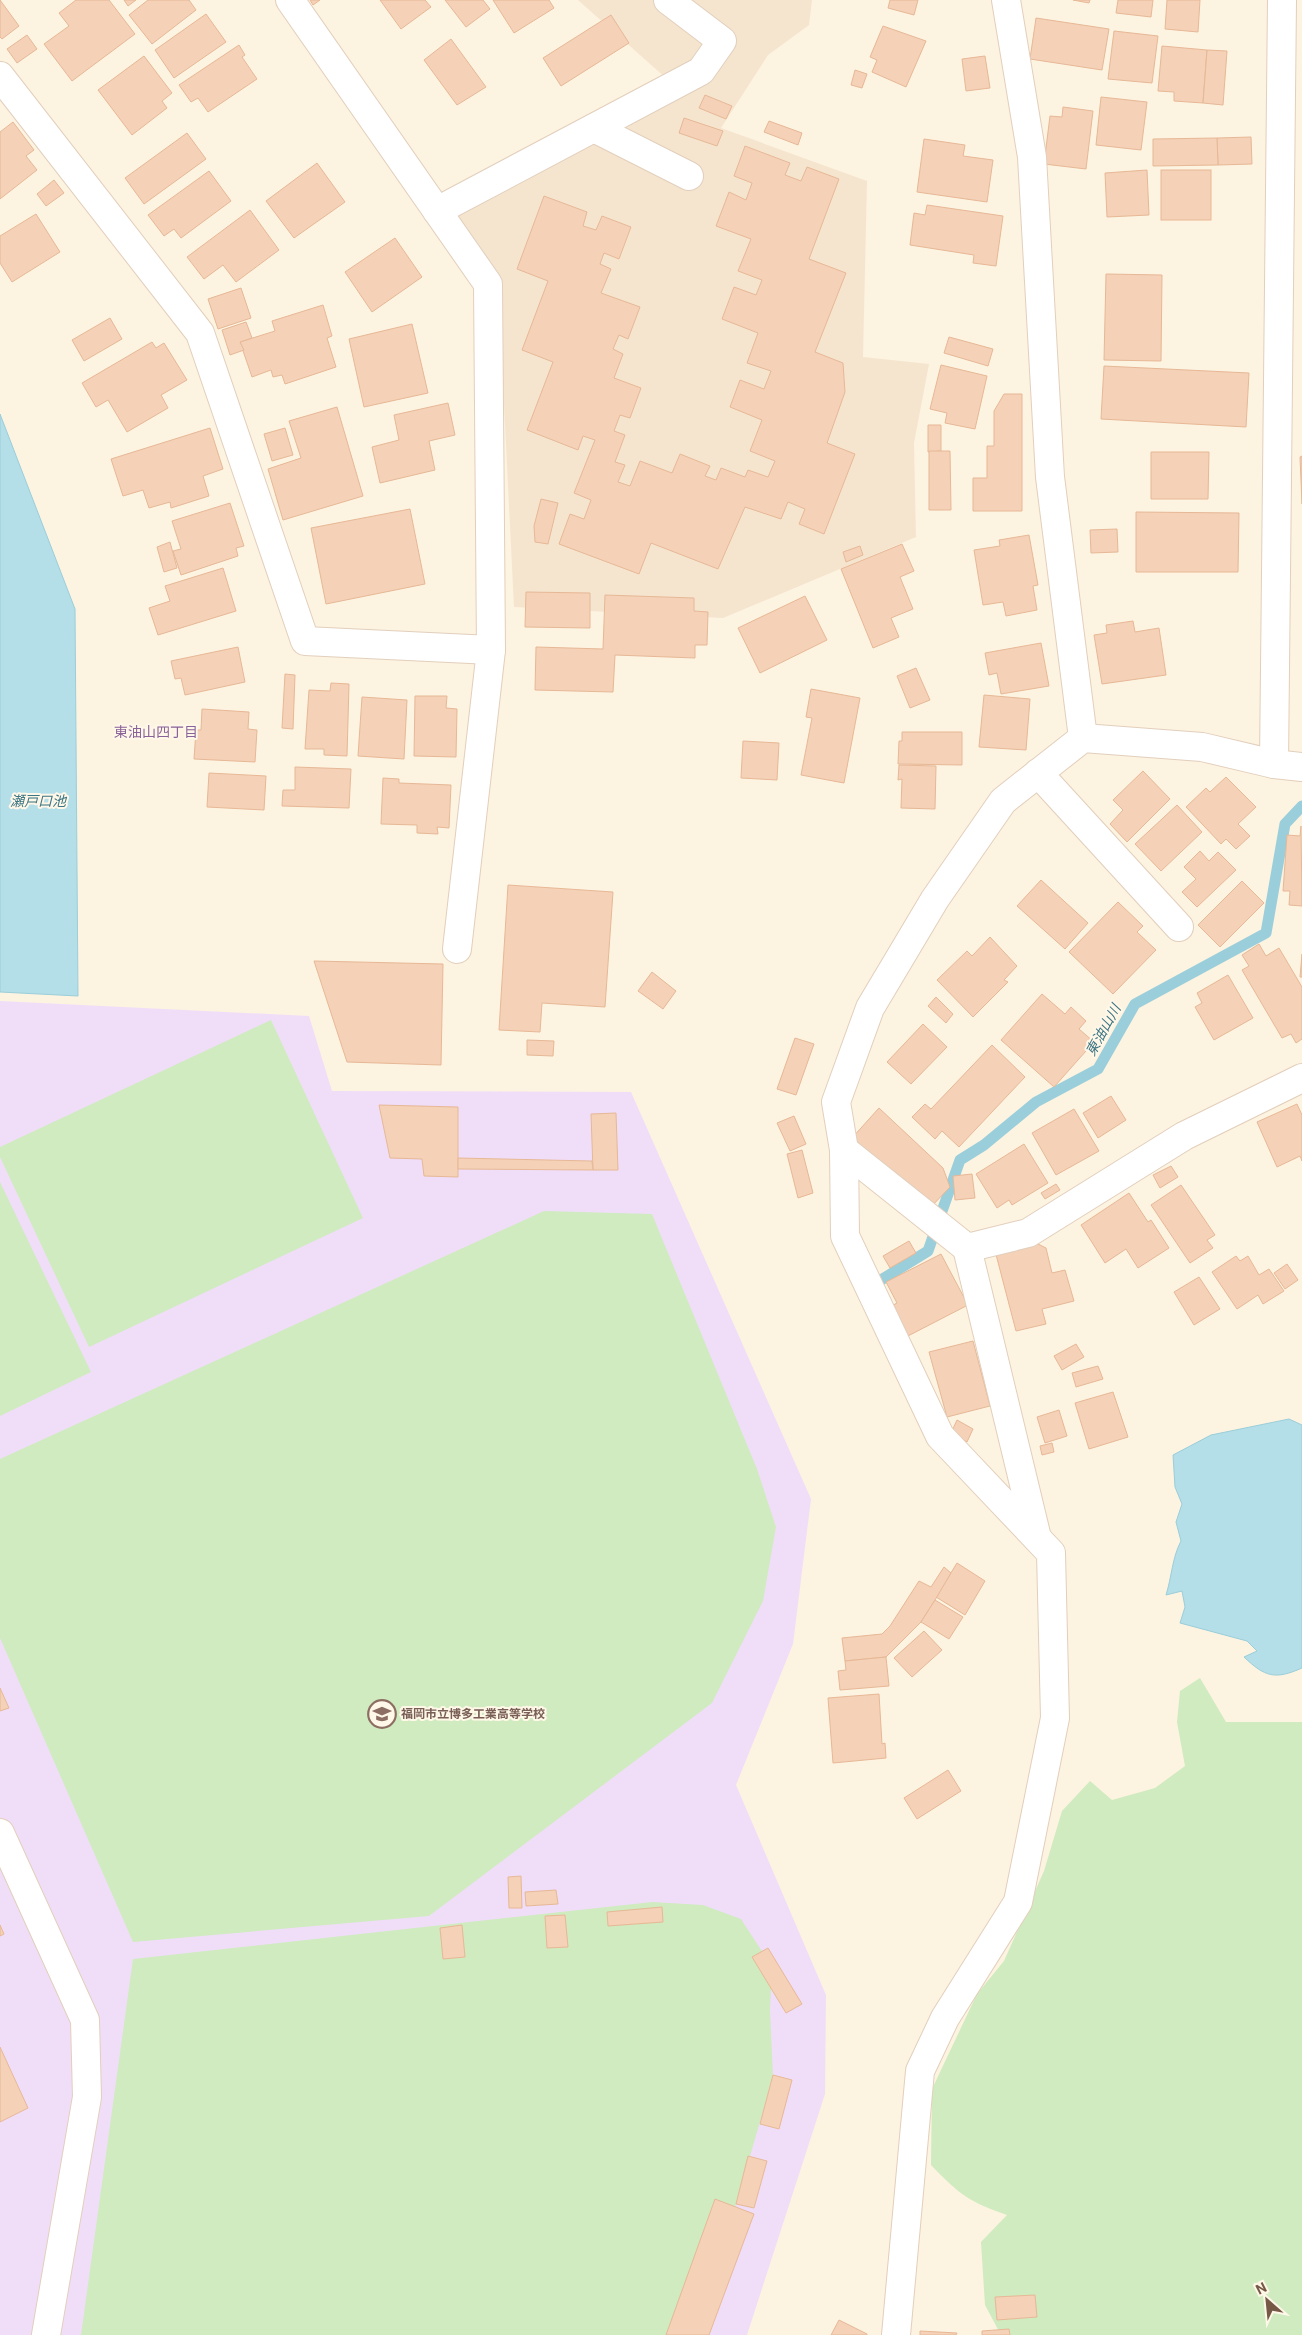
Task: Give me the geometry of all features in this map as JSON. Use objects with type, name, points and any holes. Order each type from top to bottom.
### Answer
[{"type":"street","points":[[290,0],[488,284],[491,650],[457,949]]},
{"type":"street","points":[[437,211],[702,71],[722,42],[668,0]]},
{"type":"street","points":[[1006,0],[1032,157],[1050,477],[1084,738]]},
{"type":"street","points":[[1274,764],[1282,0]]},
{"type":"street","points":[[0,76],[200,333],[305,641],[491,650]]},
{"type":"street","points":[[594,128],[688,176]]},
{"type":"street","points":[[896,2335],[920,2071],[945,2018],[1018,1902],[1055,1718],[1051,1554],[940,1436],[845,1236],[844,1150],[836,1102],[870,1008],[935,899],[1003,801],[1084,738],[1202,747],[1274,764],[1302,767]]},
{"type":"street","points":[[1038,773],[1179,927]]},
{"type":"street","points":[[963,1244],[1028,1233],[1184,1136],[1302,1078]]},
{"type":"street","points":[[844,1150],[963,1244],[1038,1539]]},
{"type":"street","points":[[0,1833],[85,2020],[87,2097],[46,2335]]},
{"type":"shaded area","points":[[578,0],[812,0],[809,25],[768,55],[721,128],[867,181],[863,357],[929,364],[914,443],[916,537],[723,618],[514,607],[498,283],[448,222],[667,79]]},
{"type":"shaded area","name":"福岡市立博多工業高等学校","points":[[0,1001],[309,1016],[332,1091],[631,1092],[811,1499],[793,1644],[736,1785],[826,1995],[825,2094],[747,2335],[0,2335]]},
{"type":"green space","points":[[271,1020],[363,1218],[89,1347],[0,1157],[0,1147]]},
{"type":"green space","points":[[0,1182],[91,1372],[0,1416]]},
{"type":"green space","points":[[544,1211],[652,1214],[757,1469],[776,1527],[763,1601],[712,1703],[429,1916],[133,1942],[0,1638],[0,1459]]},
{"type":"green space","points":[[1200,1678],[1226,1722],[1302,1722],[1302,2335],[1001,2335],[985,2305],[981,2242],[1007,2215],[983,2206],[965,2196],[931,2165],[932,2089],[977,1994],[1004,1961],[1044,1871],[1062,1811],[1090,1781],[1112,1800],[1155,1788],[1185,1766],[1177,1722],[1180,1691]]},
{"type":"green space","points":[[652,1902],[703,1905],[741,1919],[772,1967],[770,2010],[773,2077],[698,2335],[81,2335],[133,1959]]},
{"type":"water","name":"瀬戸口池","points":[[0,414],[75,609],[78,996],[0,992]]},
{"type":"water","points":[[1289,1419],[1302,1425],[1302,1668],[1277,1675],[1258,1669],[1244,1657],[1257,1651],[1247,1641],[1180,1623],[1185,1607],[1182,1591],[1166,1595],[1181,1541],[1176,1522],[1182,1504],[1175,1487],[1173,1455],[1211,1435]]},
{"type":"building","points":[[0,0],[19,26],[2,39],[0,37]]},
{"type":"building","points":[[76,0],[109,0],[135,34],[72,81],[44,44],[69,26],[59,13]]},
{"type":"building","points":[[124,0],[136,0],[128,6]]},
{"type":"building","points":[[148,0],[189,0],[196,10],[152,44],[129,15]]},
{"type":"building","points":[[310,0],[320,0],[313,5]]},
{"type":"building","points":[[380,0],[425,0],[431,7],[401,29]]},
{"type":"building","points":[[445,0],[483,0],[490,9],[466,27]]},
{"type":"building","points":[[493,0],[549,0],[554,8],[514,33]]},
{"type":"building","points":[[890,0],[918,0],[914,15],[888,8]]},
{"type":"building","points":[[1073,0],[1090,0],[1089,3]]},
{"type":"building","points":[[1118,0],[1153,0],[1151,17],[1116,13]]},
{"type":"building","points":[[1167,0],[1200,0],[1198,32],[1165,29]]},
{"type":"building","points":[[206,14],[226,42],[174,78],[155,50]]},
{"type":"building","points":[[611,15],[629,43],[561,86],[543,58]]},
{"type":"building","points":[[1036,18],[1109,29],[1102,70],[1030,59]]},
{"type":"building","points":[[883,26],[926,41],[906,87],[872,72],[877,60],[870,57]]},
{"type":"building","points":[[1114,31],[1158,36],[1152,83],[1108,79]]},
{"type":"building","points":[[27,35],[37,49],[17,63],[7,49]]},
{"type":"building","points":[[451,39],[486,87],[457,105],[424,60]]},
{"type":"building","points":[[239,45],[245,55],[242,57],[257,79],[208,112],[198,98],[191,102],[179,85]]},
{"type":"building","points":[[1162,46],[1207,50],[1203,103],[1174,101],[1174,92],[1158,91]]},
{"type":"building","points":[[1207,50],[1227,51],[1223,105],[1203,103]]},
{"type":"building","points":[[144,56],[172,93],[162,101],[167,108],[132,135],[98,90]]},
{"type":"building","points":[[985,56],[990,88],[966,91],[962,59]]},
{"type":"building","points":[[855,70],[867,74],[862,88],[851,85]]},
{"type":"building","points":[[705,95],[732,106],[726,119],[699,108]]},
{"type":"building","points":[[1101,97],[1147,102],[1141,150],[1096,145]]},
{"type":"building","points":[[1063,107],[1093,111],[1086,169],[1044,164],[1050,116],[1062,117]]},
{"type":"building","points":[[684,118],[723,131],[717,146],[679,133]]},
{"type":"building","points":[[769,121],[802,133],[798,145],[764,132]]},
{"type":"building","points":[[13,122],[34,150],[26,156],[37,170],[0,199],[0,132]]},
{"type":"building","points":[[187,133],[206,159],[144,204],[125,178]]},
{"type":"building","points":[[1251,137],[1252,164],[1218,165],[1217,138]]},
{"type":"building","points":[[1217,138],[1218,165],[1153,166],[1153,139]]},
{"type":"building","points":[[924,139],[965,145],[963,156],[993,160],[987,202],[917,192]]},
{"type":"building","points":[[745,146],[790,163],[785,175],[801,181],[807,167],[839,179],[809,259],[846,273],[815,352],[843,363],[845,392],[827,443],[855,454],[824,534],[799,524],[805,509],[788,502],[781,519],[745,507],[718,569],[651,543],[639,574],[559,544],[570,514],[584,519],[591,500],[574,493],[595,440],[583,436],[578,450],[527,430],[553,362],[522,350],[548,281],[517,269],[544,196],[587,212],[583,226],[596,230],[602,216],[631,227],[619,259],[604,253],[600,264],[611,269],[601,293],[640,307],[628,339],[619,335],[613,349],[623,354],[614,378],[641,388],[630,418],[620,415],[614,431],[625,435],[615,462],[625,465],[618,482],[630,486],[640,461],[672,473],[680,454],[710,466],[705,476],[716,480],[721,468],[745,477],[748,470],[768,477],[775,461],[750,451],[762,420],[730,407],[740,380],[764,389],[771,371],[747,363],[758,333],[722,319],[734,287],[756,295],[762,280],[738,271],[751,239],[716,226],[729,192],[746,200],[752,183],[734,176]]},
{"type":"building","points":[[317,163],[345,202],[294,238],[266,201]]},
{"type":"building","points":[[1147,170],[1149,215],[1107,217],[1105,173]]},
{"type":"building","points":[[1161,170],[1211,170],[1211,220],[1161,220]]},
{"type":"building","points":[[209,171],[231,201],[181,238],[174,229],[164,236],[148,215]]},
{"type":"building","points":[[54,180],[64,193],[46,206],[37,194]]},
{"type":"building","points":[[927,205],[1003,216],[996,266],[973,263],[974,255],[910,245],[914,213],[925,215]]},
{"type":"building","points":[[250,210],[279,250],[236,282],[223,265],[204,279],[187,257]]},
{"type":"building","points":[[36,214],[60,252],[12,282],[0,263],[0,236]]},
{"type":"building","points":[[395,238],[422,277],[372,312],[345,272]]},
{"type":"building","points":[[1106,274],[1162,275],[1161,361],[1104,360]]},
{"type":"building","points":[[241,288],[251,318],[218,329],[208,299]]},
{"type":"building","points":[[323,305],[332,336],[327,338],[336,367],[285,384],[282,375],[273,377],[271,370],[252,377],[240,342],[275,331],[272,321]]},
{"type":"building","points":[[110,318],[122,339],[84,361],[72,340]]},
{"type":"building","points":[[246,322],[252,338],[240,342],[244,350],[230,355],[222,330]]},
{"type":"building","points":[[412,324],[428,393],[364,407],[349,339]]},
{"type":"building","points":[[949,337],[993,349],[988,366],[944,353]]},
{"type":"building","points":[[152,342],[156,348],[164,343],[187,380],[161,395],[168,408],[127,432],[108,400],[96,407],[82,383]]},
{"type":"building","points":[[941,365],[987,376],[975,429],[945,423],[947,413],[930,409]]},
{"type":"building","points":[[1104,366],[1249,373],[1246,427],[1101,419]]},
{"type":"building","points":[[1004,394],[1022,394],[1022,511],[973,511],[973,478],[987,478],[987,446],[994,446],[994,411]]},
{"type":"building","points":[[448,403],[455,435],[429,441],[435,470],[380,483],[372,447],[399,440],[394,415]]},
{"type":"building","points":[[337,407],[363,496],[283,520],[268,469],[301,458],[289,421]]},
{"type":"building","points":[[928,425],[941,425],[941,451],[928,452]]},
{"type":"building","points":[[210,428],[223,469],[203,476],[209,496],[171,508],[170,502],[149,508],[143,490],[123,496],[111,459]]},
{"type":"building","points":[[285,428],[293,455],[272,461],[264,434]]},
{"type":"building","points":[[929,451],[950,451],[951,510],[929,510]]},
{"type":"building","points":[[1151,452],[1209,452],[1208,499],[1151,499]]},
{"type":"building","points":[[1302,456],[1302,504],[1300,457]]},
{"type":"building","points":[[541,499],[558,503],[548,544],[535,542],[534,526]]},
{"type":"building","points":[[230,503],[244,546],[236,548],[238,556],[181,575],[173,551],[181,549],[172,521]]},
{"type":"building","points":[[410,509],[425,584],[326,604],[311,528]]},
{"type":"building","points":[[1136,512],[1239,513],[1238,572],[1136,572]]},
{"type":"building","points":[[1117,529],[1118,552],[1091,553],[1090,530]]},
{"type":"building","points":[[1029,535],[1038,585],[1033,586],[1037,610],[1006,616],[1003,602],[983,605],[974,550],[1000,546],[999,540]]},
{"type":"building","points":[[170,542],[177,568],[164,572],[157,547]]},
{"type":"building","points":[[902,544],[914,571],[900,577],[913,609],[891,618],[899,637],[873,648],[841,569]]},
{"type":"building","points":[[860,546],[863,555],[846,562],[843,552]]},
{"type":"building","points":[[223,568],[236,611],[158,635],[149,608],[170,601],[165,586]]},
{"type":"building","points":[[526,592],[590,593],[590,628],[525,627]]},
{"type":"building","points":[[605,595],[694,598],[694,611],[708,612],[707,645],[695,645],[695,658],[615,655],[613,692],[535,690],[536,647],[603,649]]},
{"type":"building","points":[[805,596],[827,640],[760,673],[738,628]]},
{"type":"building","points":[[1133,621],[1135,632],[1159,628],[1166,675],[1102,684],[1094,635],[1107,633],[1106,625]]},
{"type":"building","points":[[1041,643],[1049,686],[1001,694],[997,673],[989,675],[985,653]]},
{"type":"building","points":[[238,647],[245,682],[185,695],[181,678],[175,679],[171,661]]},
{"type":"building","points":[[916,668],[930,700],[910,708],[897,676]]},
{"type":"building","points":[[285,674],[295,675],[293,729],[282,728]]},
{"type":"building","points":[[331,683],[349,684],[347,756],[324,755],[324,749],[305,749],[309,690],[330,691]]},
{"type":"building","points":[[811,689],[860,698],[844,783],[801,775],[812,718],[806,717]]},
{"type":"building","points":[[984,695],[1030,699],[1026,750],[979,747]]},
{"type":"building","points":[[415,696],[447,696],[446,708],[457,709],[456,757],[414,756]]},
{"type":"building","points":[[362,697],[407,700],[404,759],[358,756]]},
{"type":"building","points":[[202,709],[249,712],[248,729],[257,730],[255,762],[194,759],[196,730],[201,730]]},
{"type":"building","points":[[902,732],[962,732],[962,765],[898,764],[899,741],[902,741]]},
{"type":"building","points":[[743,741],[779,743],[777,780],[741,778]]},
{"type":"building","points":[[899,765],[936,766],[935,809],[901,808],[902,779],[898,780]]},
{"type":"building","points":[[295,767],[351,769],[349,808],[282,806],[283,790],[295,790]]},
{"type":"building","points":[[1143,771],[1170,799],[1127,842],[1110,824],[1123,810],[1113,800]]},
{"type":"building","points":[[209,773],[266,776],[264,810],[207,807]]},
{"type":"building","points":[[1226,777],[1256,807],[1238,824],[1250,836],[1236,849],[1226,839],[1221,844],[1186,807],[1206,788],[1210,792]]},
{"type":"building","points":[[383,778],[399,779],[399,783],[451,785],[449,828],[437,827],[438,834],[417,833],[417,825],[381,824]]},
{"type":"building","points":[[1177,805],[1202,832],[1161,871],[1135,844]]},
{"type":"building","points":[[1301,826],[1302,906],[1289,905],[1290,891],[1283,891],[1287,835],[1300,836]]},
{"type":"building","points":[[1200,851],[1209,861],[1218,852],[1236,870],[1197,907],[1182,892],[1196,879],[1184,867]]},
{"type":"building","points":[[1041,880],[1088,923],[1065,949],[1017,906]]},
{"type":"building","points":[[1242,881],[1264,903],[1220,947],[1198,925]]},
{"type":"building","points":[[508,885],[613,892],[605,1007],[542,1003],[540,1032],[499,1030]]},
{"type":"building","points":[[1118,902],[1143,926],[1137,932],[1156,950],[1113,994],[1069,952]]},
{"type":"building","points":[[990,937],[1017,966],[1004,980],[1008,982],[973,1017],[937,980],[967,951],[972,956]]},
{"type":"building","points":[[1259,944],[1266,956],[1279,948],[1302,987],[1302,1039],[1296,1043],[1291,1034],[1282,1038],[1242,970],[1249,966],[1242,955]]},
{"type":"building","points":[[1302,954],[1302,977],[1300,977]]},
{"type":"building","points":[[314,961],[443,964],[441,1065],[347,1062]]},
{"type":"building","points":[[652,972],[676,991],[663,1009],[638,991]]},
{"type":"building","points":[[1228,975],[1253,1018],[1214,1040],[1195,1007],[1202,1003],[1197,993]]},
{"type":"building","points":[[1042,994],[1065,1014],[1071,1007],[1086,1021],[1079,1029],[1094,1042],[1054,1087],[1001,1040]]},
{"type":"building","points":[[936,997],[953,1014],[946,1023],[928,1006]]},
{"type":"building","points":[[923,1024],[947,1047],[911,1084],[887,1062]]},
{"type":"building","points":[[795,1038],[814,1044],[796,1095],[777,1089]]},
{"type":"building","points":[[527,1040],[554,1041],[553,1056],[527,1055]]},
{"type":"building","points":[[992,1045],[1025,1077],[959,1147],[942,1131],[935,1139],[912,1117],[925,1104],[931,1109]]},
{"type":"building","points":[[1111,1096],[1126,1120],[1098,1138],[1083,1113]]},
{"type":"building","points":[[1297,1104],[1302,1115],[1302,1161],[1300,1156],[1277,1167],[1257,1122]]},
{"type":"building","points":[[379,1105],[458,1107],[458,1177],[424,1176],[422,1159],[390,1158]]},
{"type":"building","points":[[879,1108],[943,1168],[950,1187],[929,1209],[852,1138]]},
{"type":"building","points":[[1074,1109],[1099,1151],[1056,1175],[1032,1133]]},
{"type":"building","points":[[616,1113],[618,1170],[593,1170],[591,1114]]},
{"type":"building","points":[[794,1116],[806,1144],[790,1151],[777,1123]]},
{"type":"building","points":[[1024,1144],[1048,1183],[1012,1205],[1009,1200],[997,1208],[976,1174]]},
{"type":"building","points":[[802,1150],[813,1193],[798,1198],[787,1154]]},
{"type":"building","points":[[458,1158],[592,1161],[593,1170],[458,1169]]},
{"type":"building","points":[[1171,1166],[1178,1177],[1160,1188],[1153,1175]]},
{"type":"building","points":[[972,1174],[975,1198],[955,1200],[953,1176]]},
{"type":"building","points":[[1056,1184],[1060,1190],[1045,1199],[1041,1193]]},
{"type":"building","points":[[1181,1185],[1215,1235],[1207,1240],[1213,1248],[1190,1263],[1151,1205]]},
{"type":"building","points":[[1129,1193],[1148,1222],[1151,1220],[1169,1248],[1138,1268],[1126,1249],[1105,1263],[1081,1225]]},
{"type":"building","points":[[909,1241],[916,1253],[890,1268],[883,1256]]},
{"type":"building","points":[[993,1243],[1036,1243],[1046,1248],[1052,1273],[1065,1270],[1074,1301],[1042,1309],[1046,1324],[1016,1331]]},
{"type":"building","points":[[941,1254],[968,1305],[904,1338],[888,1308],[897,1303],[886,1282]]},
{"type":"building","points":[[1236,1256],[1240,1261],[1248,1256],[1259,1275],[1269,1269],[1284,1291],[1263,1304],[1258,1295],[1237,1309],[1212,1272]]},
{"type":"building","points":[[1287,1264],[1298,1280],[1285,1289],[1274,1273]]},
{"type":"building","points":[[1199,1277],[1220,1309],[1194,1325],[1174,1292]]},
{"type":"building","points":[[973,1341],[990,1406],[947,1417],[929,1352]]},
{"type":"building","points":[[1076,1344],[1084,1357],[1062,1370],[1054,1356]]},
{"type":"building","points":[[1098,1366],[1103,1379],[1076,1387],[1072,1373]]},
{"type":"building","points":[[1113,1392],[1128,1437],[1089,1449],[1075,1403]]},
{"type":"building","points":[[1059,1410],[1067,1436],[1045,1443],[1037,1417]]},
{"type":"building","points":[[957,1420],[973,1429],[967,1442],[951,1433]]},
{"type":"building","points":[[1052,1443],[1054,1452],[1042,1455],[1040,1446]]},
{"type":"building","points":[[957,1563],[985,1581],[965,1615],[936,1597]]},
{"type":"building","points":[[944,1567],[951,1573],[921,1622],[886,1657],[845,1661],[842,1638],[882,1634],[890,1626],[919,1581],[931,1587]]},
{"type":"building","points":[[935,1600],[963,1617],[949,1639],[921,1622]]},
{"type":"building","points":[[924,1631],[942,1650],[912,1677],[894,1658]]},
{"type":"building","points":[[886,1657],[889,1686],[840,1690],[838,1671],[846,1670],[845,1661]]},
{"type":"building","points":[[0,1688],[9,1708],[0,1711]]},
{"type":"building","points":[[879,1694],[882,1744],[885,1743],[886,1758],[833,1763],[828,1698]]},
{"type":"building","points":[[948,1770],[961,1791],[917,1819],[904,1798]]},
{"type":"building","points":[[521,1876],[522,1908],[509,1908],[508,1877]]},
{"type":"building","points":[[556,1890],[558,1904],[526,1906],[525,1892]]},
{"type":"building","points":[[662,1907],[663,1922],[608,1926],[607,1912]]},
{"type":"building","points":[[565,1915],[568,1947],[547,1948],[545,1916]]},
{"type":"building","points":[[0,1925],[4,1934],[0,1936]]},
{"type":"building","points":[[462,1925],[465,1957],[443,1959],[440,1928]]},
{"type":"building","points":[[768,1948],[802,2004],[786,2013],[752,1957]]},
{"type":"building","points":[[0,2047],[28,2108],[0,2122]]},
{"type":"building","points":[[773,2075],[792,2080],[779,2129],[760,2124]]},
{"type":"building","points":[[748,2156],[767,2161],[754,2208],[736,2204]]},
{"type":"building","points":[[715,2199],[754,2214],[709,2335],[666,2335]]},
{"type":"building","points":[[1035,2295],[1037,2317],[997,2320],[995,2297]]},
{"type":"building","points":[[839,2320],[867,2334],[867,2335],[831,2335]]},
{"type":"building","points":[[1009,2329],[1010,2335],[982,2335],[982,2331]]},
{"type":"building","points":[[920,2331],[957,2333],[956,2335],[920,2335]]},
{"type":"waterway","name":"東油山川","points":[[881,1280],[928,1251],[960,1160],[984,1145],[1036,1102],[1098,1069],[1135,1004],[1266,933],[1285,824],[1302,806]]},
{"type":"place","name":"福岡市立博多工業高等学校","points":[[382,1714]]},
{"type":"district","name":"東油山四丁目","points":[[156,732]]}]
